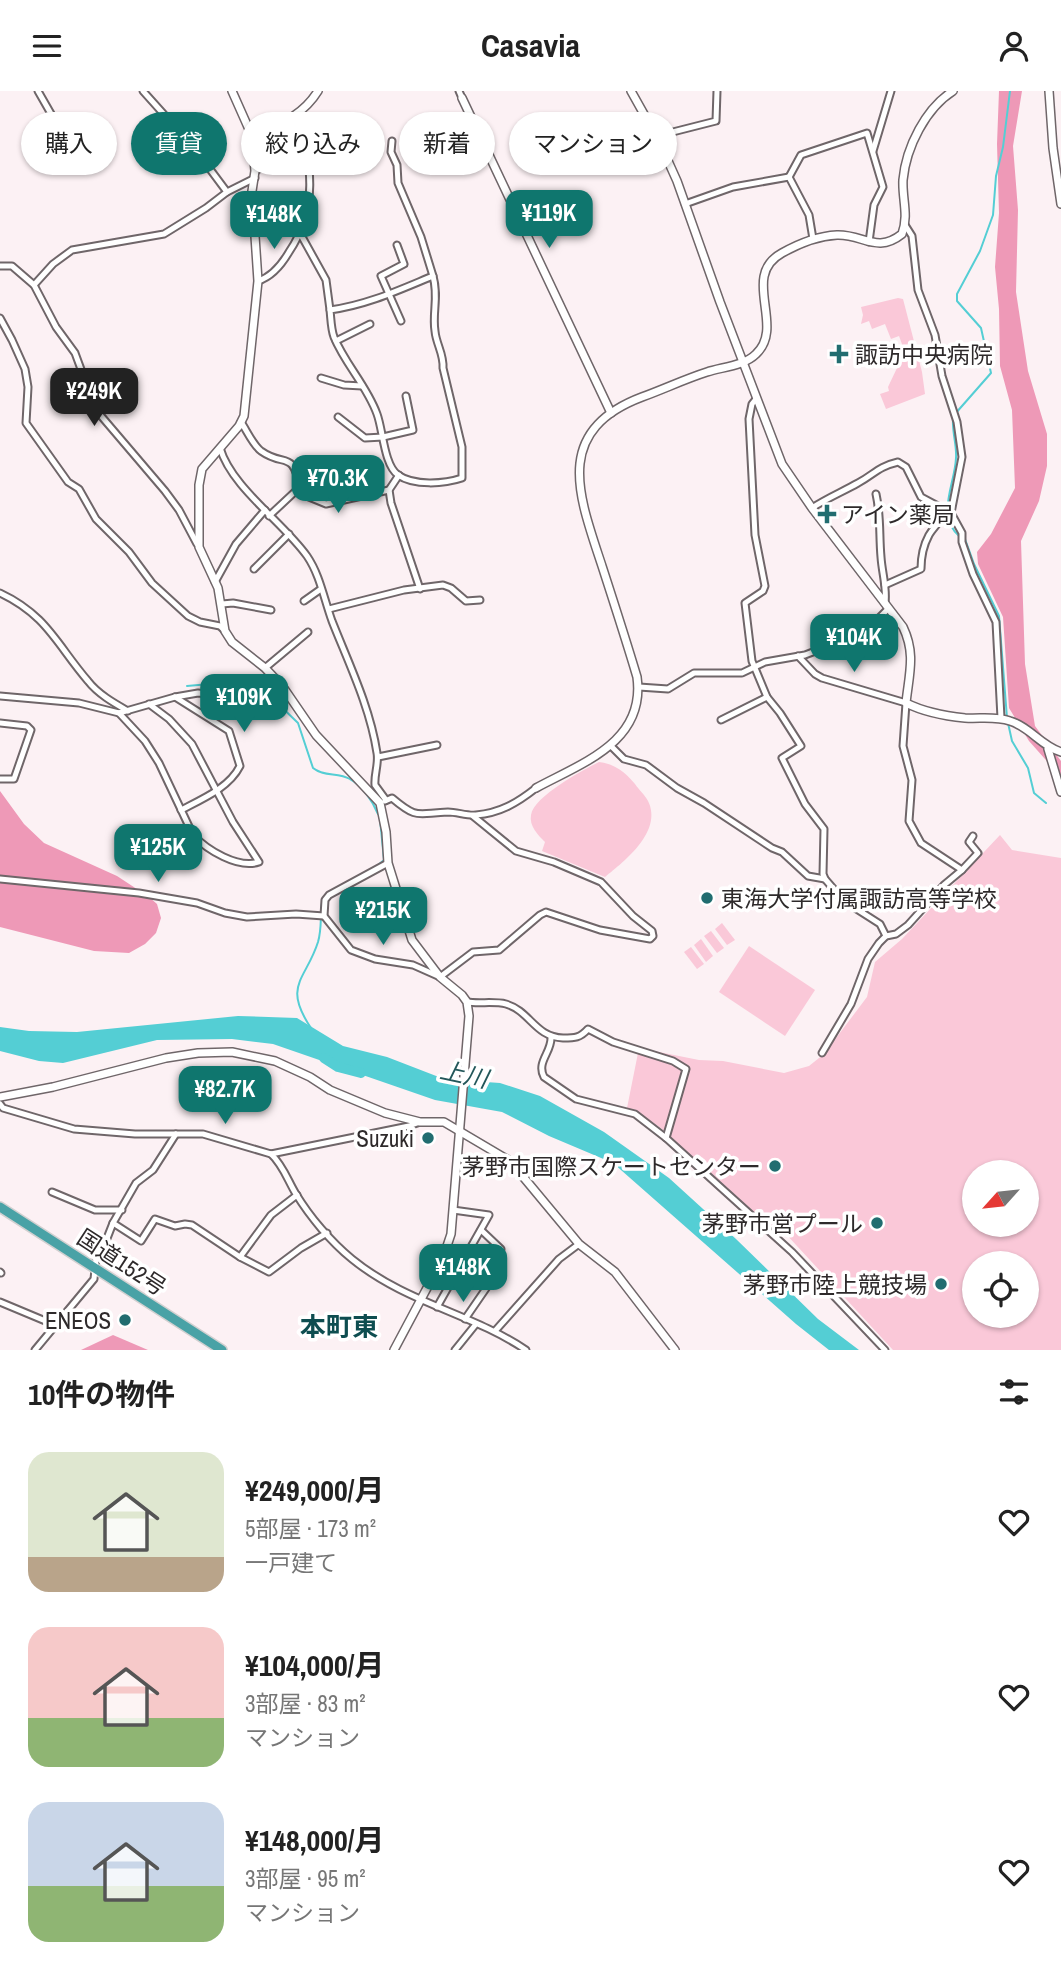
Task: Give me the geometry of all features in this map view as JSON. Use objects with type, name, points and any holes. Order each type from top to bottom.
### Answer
[{"type":"highway","name":"国道152号","points":[[0,1207],[222,1350]]},
{"type":"street","points":[[38,91],[50,112]]},
{"type":"street","points":[[143,91],[203,158],[227,192]]},
{"type":"street","points":[[232,91],[241,112]]},
{"type":"street","points":[[301,112],[318,91]]},
{"type":"street","points":[[631,91],[643,112]]},
{"type":"street","points":[[677,131],[716,121],[717,91]]},
{"type":"street","points":[[873,151],[891,91]]},
{"type":"street","points":[[473,816],[502,810],[515,804],[536,788],[611,746],[628,727],[636,705],[639,687],[580,493],[581,454],[593,431],[611,413],[628,403],[704,373],[743,362],[758,353],[767,334],[762,284],[766,268],[781,253],[813,239],[838,235],[886,244],[902,234],[907,218],[903,190],[906,165],[930,110],[953,91]]},
{"type":"street","points":[[1049,91],[1061,204]]},
{"type":"street","points":[[461,94],[611,413]]},
{"type":"street","points":[[789,177],[801,155],[867,133],[883,187],[874,205],[869,242]]},
{"type":"street","points":[[300,235],[326,280],[336,341],[375,408],[391,466],[399,475],[419,481],[442,482],[462,478],[462,447],[443,369],[443,359],[434,331],[437,307],[433,276],[421,237],[398,183],[397,165],[391,152],[392,141]]},
{"type":"street","points":[[34,285],[53,264],[72,250],[164,234],[255,175]]},
{"type":"street","points":[[199,547],[199,485],[202,469],[241,422],[247,392],[258,281],[252,191],[255,175]]},
{"type":"street","points":[[258,281],[283,262],[300,235],[310,188],[309,175]]},
{"type":"street","points":[[673,175],[782,464],[812,508],[903,627],[911,642],[903,746],[912,780],[909,821],[921,843],[962,870]]},
{"type":"street","points":[[685,204],[733,187],[789,177]]},
{"type":"street","points":[[789,177],[809,215],[813,239]]},
{"type":"street","points":[[905,225],[912,236],[918,290],[935,335],[942,376],[956,419],[962,457],[951,513],[962,534],[962,542],[973,574],[996,622],[1001,718]]},
{"type":"street","points":[[397,245],[404,264],[381,276],[401,321]]},
{"type":"street","points":[[0,266],[12,266],[34,285],[56,327],[75,353],[96,410],[179,510],[215,582],[222,604],[225,631]]},
{"type":"street","points":[[330,310],[353,307],[433,276]]},
{"type":"street","points":[[0,318],[25,369],[28,387],[26,422],[68,482],[79,489],[96,519],[129,552],[152,583],[188,616],[200,622],[220,626],[232,642],[265,668],[316,735],[383,801]]},
{"type":"street","points":[[336,341],[370,324]]},
{"type":"street","points":[[321,378],[344,385],[362,386]]},
{"type":"street","points":[[338,417],[365,438],[414,430],[406,396]]},
{"type":"street","points":[[756,399],[751,404],[749,419],[755,535],[765,586],[763,591],[745,603],[750,647],[767,697],[801,746],[782,758],[805,804],[824,829],[825,879],[850,906],[880,924],[886,936]]},
{"type":"street","points":[[241,422],[259,450],[291,463],[296,468],[300,487],[309,496],[326,504],[389,490],[399,475]]},
{"type":"street","points":[[220,448],[224,462],[269,516],[289,534],[315,570],[361,694],[378,757],[375,785],[383,801],[388,863],[412,940],[440,977],[467,1002],[451,1234],[443,1258],[394,1350]]},
{"type":"street","points":[[812,508],[858,483],[877,469],[898,462],[906,467],[920,497],[951,513]]},
{"type":"street","points":[[269,516],[300,487]]},
{"type":"street","points":[[389,490],[402,539],[420,589]]},
{"type":"street","points":[[639,687],[663,690],[694,673],[736,674],[755,666],[798,656],[864,632],[886,606],[880,514],[876,494]]},
{"type":"street","points":[[215,582],[236,544],[265,510]]},
{"type":"street","points":[[885,585],[920,569],[927,540],[943,517],[944,510]]},
{"type":"street","points":[[254,569],[289,534]]},
{"type":"street","points":[[329,609],[404,590],[443,585],[451,588],[466,601],[480,600]]},
{"type":"street","points":[[304,601],[321,589]]},
{"type":"street","points":[[0,593],[35,614],[65,648],[88,681],[128,711]]},
{"type":"street","points":[[222,604],[233,603],[271,610]]},
{"type":"street","points":[[265,668],[308,632]]},
{"type":"street","points":[[798,656],[822,678],[930,712],[964,717],[1001,718],[1032,734],[1048,748],[1061,752]]},
{"type":"street","points":[[0,696],[79,703],[119,713],[198,693],[241,698],[279,688]]},
{"type":"street","points":[[175,697],[229,731],[240,766],[235,775],[215,791],[181,810]]},
{"type":"street","points":[[721,720],[767,697]]},
{"type":"street","points":[[119,713],[145,741],[159,762],[181,810],[202,845],[230,859],[250,865],[259,862],[215,791],[192,744],[169,719],[149,704]]},
{"type":"street","points":[[0,723],[27,726],[31,733],[18,762],[14,779],[0,779]]},
{"type":"street","points":[[378,757],[437,745]]},
{"type":"street","points":[[611,746],[624,759],[646,765],[677,788],[782,852],[808,876],[825,879]]},
{"type":"street","points":[[1048,748],[1061,792]]},
{"type":"street","points":[[383,801],[392,798],[409,812],[418,815],[457,812],[473,816],[516,851],[555,862],[601,882],[633,916],[652,931],[653,936],[650,939],[621,935],[546,912],[499,950],[473,952],[440,977]]},
{"type":"street","points":[[822,1053],[851,1004],[868,959],[886,936],[896,934],[908,925],[978,853],[969,842],[973,836]]},
{"type":"street","points":[[322,916],[329,895],[388,863]]},
{"type":"street","points":[[0,879],[139,894],[197,903],[247,917],[296,914],[322,916],[351,950],[375,959],[413,965],[440,977]]},
{"type":"street","points":[[467,1002],[506,1004],[551,1037],[581,1037],[588,1028],[613,1042],[673,1061],[686,1069],[666,1138]]},
{"type":"street","points":[[551,1037],[552,1043],[541,1064],[544,1077],[576,1099],[635,1114],[666,1138],[792,1252],[885,1350]]},
{"type":"street","points":[[0,1097],[53,1087],[166,1058],[232,1052],[275,1061],[356,1102],[385,1113],[420,1122],[444,1122],[510,1161],[579,1244],[615,1272],[669,1348]]},
{"type":"street","points":[[0,1104],[3,1108],[74,1129],[216,1137],[271,1154],[420,1122]]},
{"type":"street","points":[[35,1350],[87,1290],[94,1279],[96,1261],[113,1223],[136,1184],[153,1170],[176,1134]]},
{"type":"street","points":[[271,1154],[278,1161],[297,1195],[327,1233],[364,1268],[421,1301],[495,1331],[526,1350]]},
{"type":"street","points":[[52,1192],[94,1210],[122,1210]]},
{"type":"street","points":[[240,1257],[271,1215],[297,1195]]},
{"type":"street","points":[[437,1307],[489,1215],[453,1210]]},
{"type":"street","points":[[113,1223],[141,1241],[155,1219],[175,1226],[192,1226],[268,1272],[327,1233]]},
{"type":"street","points":[[465,1319],[500,1264],[501,1249],[481,1230]]},
{"type":"street","points":[[495,1331],[559,1259],[579,1244]]},
{"type":"street","points":[[0,1301],[55,1325]]},
{"type":"street","points":[[455,1350],[476,1324]]},
{"type":"shaded area","points":[[999,91],[1022,91],[1013,146],[1018,210],[1016,292],[1028,371],[1047,434],[1047,466],[1039,501],[1021,541],[1025,664],[1035,726],[1061,761],[1061,777],[1029,741],[1009,708],[1003,617],[978,564],[977,552],[991,534],[1015,488],[1012,410],[1000,366],[995,267],[999,213]]},
{"type":"shaded area","points":[[903,299],[925,394],[886,409],[880,394],[889,391],[888,387],[897,368],[894,360],[906,355],[899,336],[891,339],[885,324],[872,329],[869,321],[861,324],[861,307]]},
{"type":"shaded area","points":[[599,762],[615,767],[627,776],[647,799],[651,812],[650,823],[640,844],[605,877],[542,851],[545,842],[531,823],[534,808],[541,800],[571,777]]},
{"type":"shaded area","points":[[0,791],[24,824],[44,843],[117,876],[157,904],[161,918],[156,933],[145,944],[129,953],[94,951],[0,927]]},
{"type":"shaded area","points":[[1000,835],[1012,850],[1061,858],[1061,1350],[893,1350],[785,1233],[762,1219],[662,1129],[638,1112],[627,1108],[639,1048],[784,1073],[809,1066],[824,1054],[867,997],[875,962],[902,939]]},
{"type":"shaded area","points":[[722,923],[735,940],[727,945],[715,929]]},
{"type":"shaded area","points":[[711,931],[724,948],[717,953],[704,936]]},
{"type":"shaded area","points":[[701,939],[713,956],[706,962],[694,945]]},
{"type":"shaded area","points":[[749,946],[815,990],[785,1036],[719,992]]},
{"type":"shaded area","points":[[691,947],[704,964],[697,969],[684,952]]},
{"type":"shaded area","points":[[113,1335],[148,1350],[81,1350]]},
{"type":"water","points":[[238,1016],[297,1018],[343,1046],[387,1057],[444,1079],[500,1083],[540,1096],[604,1132],[669,1178],[818,1319],[859,1350],[829,1350],[613,1163],[549,1136],[502,1112],[435,1100],[273,1044],[232,1039],[157,1040],[63,1063],[39,1061],[0,1051],[0,1027],[29,1031],[77,1032]]},
{"type":"waterway","points":[[955,414],[991,373],[981,328],[957,301],[957,294],[980,251],[993,215],[996,176],[1003,147],[1010,91]]},
{"type":"waterway","points":[[953,419],[956,458],[947,510],[953,529],[960,537]]},
{"type":"waterway","points":[[965,539],[999,616],[1007,718]]},
{"type":"waterway","points":[[187,686],[221,683],[265,691]]},
{"type":"waterway","points":[[269,695],[298,723],[313,768],[322,773],[345,777],[359,785],[378,814]]},
{"type":"waterway","points":[[1008,723],[1012,741],[1028,768],[1034,793],[1046,803]]},
{"type":"waterway","points":[[377,866],[384,860],[380,819]]},
{"type":"waterway","points":[[311,1028],[302,1014],[297,992],[318,942],[322,903]]},
{"type":"waterway","name":"上川","points":[[324,1058],[338,1067],[361,1073]]},
{"type":"place","name":"諏訪中央病院","points":[[839,354]]},
{"type":"place","name":"アイン薬局","points":[[827,514]]},
{"type":"place","name":"東海大学付属諏訪高等学校","points":[[707,898]]},
{"type":"place","name":"Suzuki","points":[[428,1138]]},
{"type":"place","name":"茅野市国際スケートセンター","points":[[775,1166]]},
{"type":"place","name":"茅野市営プール","points":[[877,1223]]},
{"type":"place","name":"茅野市陸上競技場","points":[[941,1284]]},
{"type":"place","name":"ENEOS","points":[[125,1320]]},
{"type":"district","name":"本町東","points":[[339,1326]]}]
